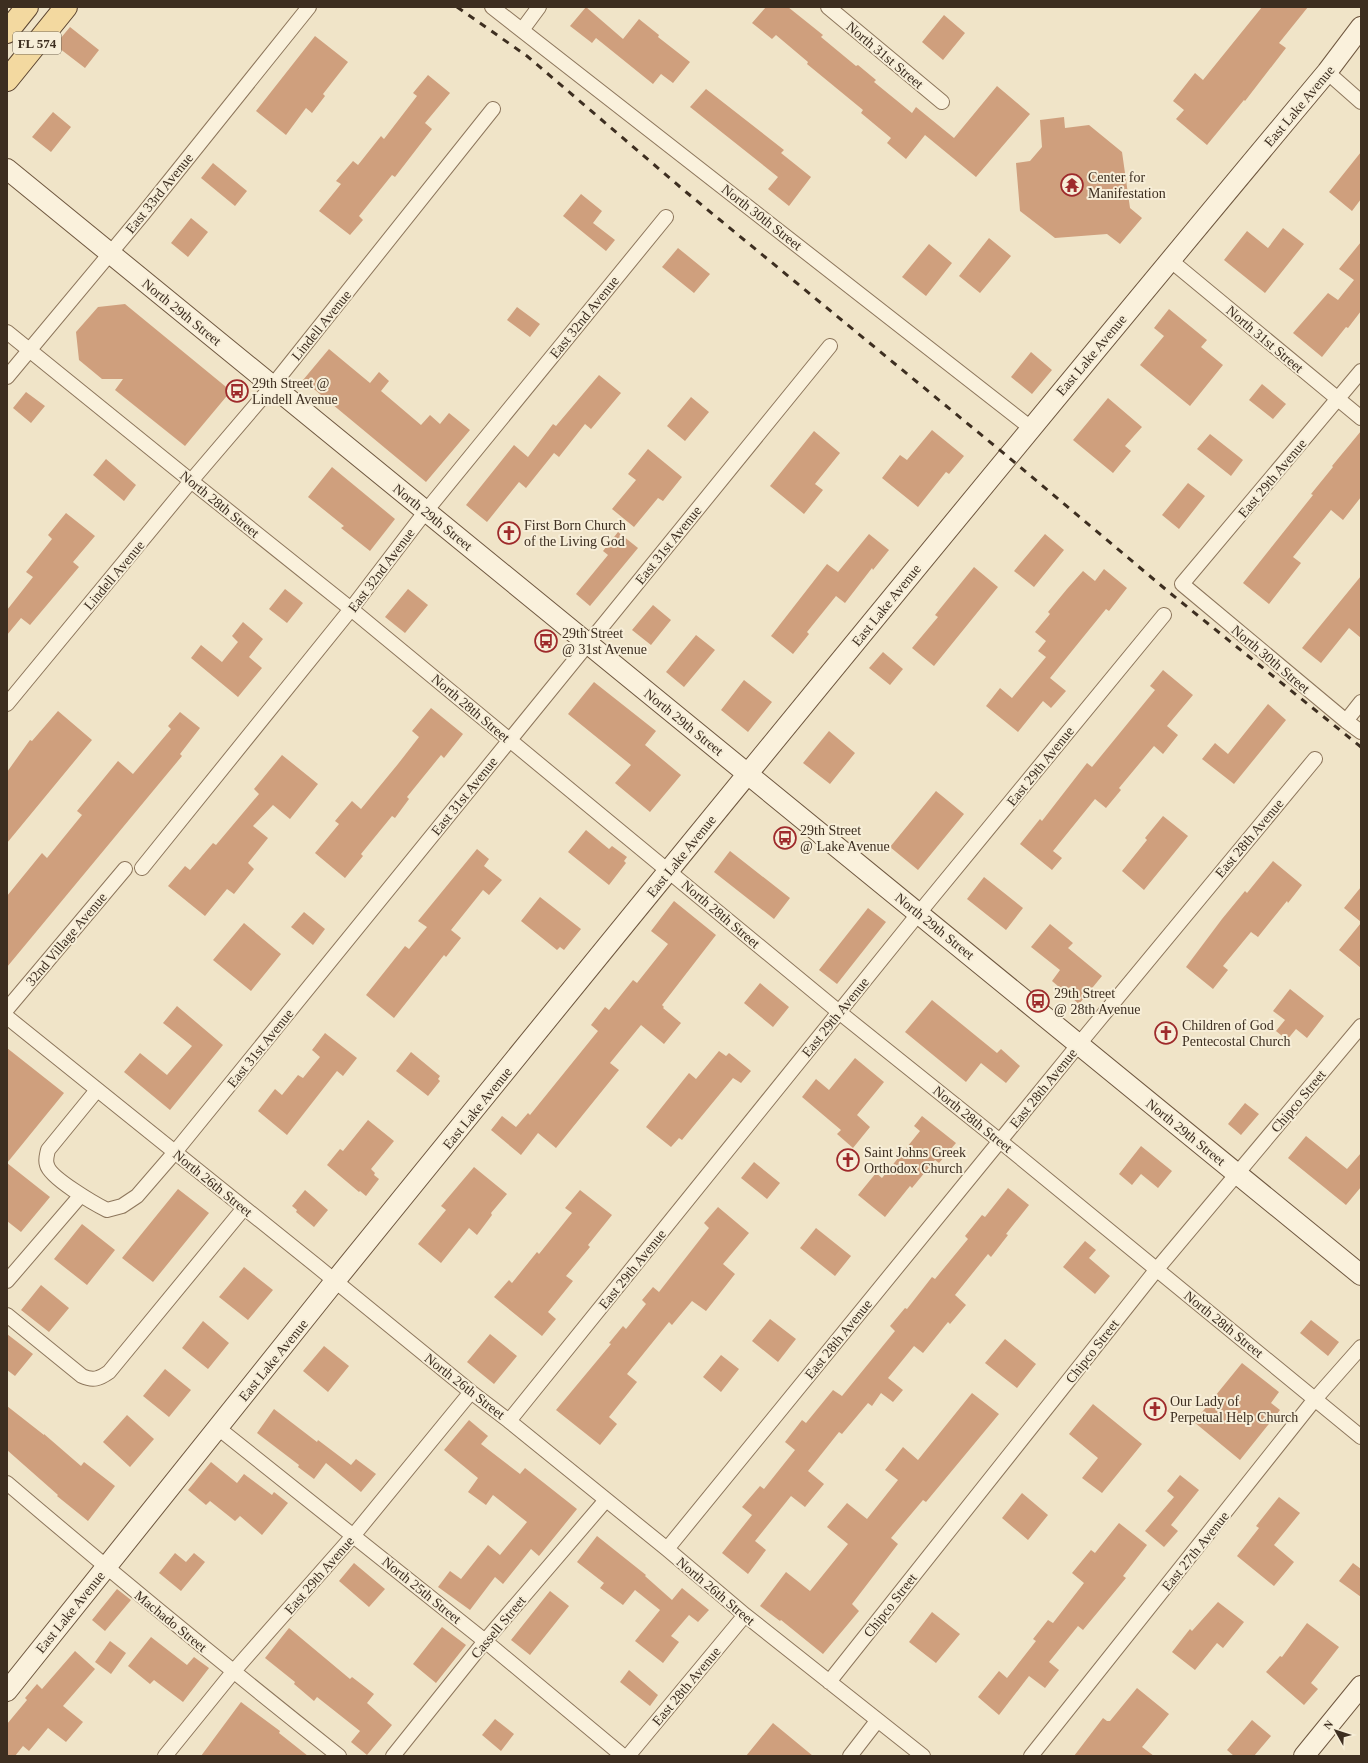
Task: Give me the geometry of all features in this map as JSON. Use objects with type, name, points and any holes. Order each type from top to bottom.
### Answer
[{"type":"main road","name":"FL 574","points":[[7,32],[27,7]]},
{"type":"main road","name":"FL 574","points":[[7,80],[66,7]]},
{"type":"street","name":"East 33rd Avenue","points":[[7,377],[143,214],[309,7]]},
{"type":"street","name":"North 30th Street","points":[[492,7],[1031,428]]},
{"type":"street","points":[[522,30],[539,7]]},
{"type":"street","name":"North 31st Street","points":[[828,7],[942,102]]},
{"type":"street","name":"East Lake Avenue","points":[[7,1691],[336,1281],[669,871],[1031,428],[1327,72],[1361,27]]},
{"type":"street","points":[[1327,72],[1361,102]]},
{"type":"street","name":"Lindell Avenue","points":[[7,704],[191,481],[273,385],[493,109]]},
{"type":"street","name":"North 29th Street","points":[[7,169],[1361,1275]]},
{"type":"street","name":"East 32nd Avenue","points":[[142,868],[352,609],[426,511],[666,217]]},
{"type":"street","name":"North 31st Street","points":[[1170,260],[1361,418]]},
{"type":"street","name":"North 28th Street","points":[[7,332],[352,609],[839,1012],[1000,1141],[1361,1437]]},
{"type":"street","name":"East 31st Avenue","points":[[97,1090],[48,1150],[46,1165],[50,1172],[93,1204],[107,1210],[122,1206],[137,1196],[175,1152],[830,346]]},
{"type":"street","name":"East 29th Avenue","points":[[1182,584],[1361,371]]},
{"type":"street","name":"North 30th Street","points":[[1182,584],[1361,732]]},
{"type":"street","name":"East 29th Avenue","points":[[509,1421],[919,913],[1164,614]]},
{"type":"street","points":[[1346,721],[1361,702]]},
{"type":"street","name":"East 28th Avenue","points":[[667,1549],[1078,1044],[1315,759]]},
{"type":"street","name":"32nd Village Avenue","points":[[7,1009],[125,869]]},
{"type":"street","name":"North 26th Street","points":[[7,1016],[667,1549],[745,1615],[923,1756]]},
{"type":"street","name":"Chipco Street","points":[[829,1682],[1157,1269],[1361,1026]]},
{"type":"street","points":[[7,1282],[81,1195]]},
{"type":"street","points":[[7,1315],[82,1376],[90,1380],[99,1378],[109,1372],[244,1208]]},
{"type":"street","name":"East 27th Avenue","points":[[1031,1756],[1315,1399],[1361,1347]]},
{"type":"street","name":"East 29th Avenue","points":[[165,1756],[233,1672],[353,1536],[471,1392]]},
{"type":"street","name":"North 25th Street","points":[[218,1428],[485,1641],[623,1756]]},
{"type":"street","name":"Machado Street","points":[[7,1483],[106,1568],[339,1756]]},
{"type":"street","name":"Cassell Street","points":[[393,1756],[485,1641],[606,1500]]},
{"type":"street","name":"East 28th Avenue","points":[[628,1756],[745,1615]]},
{"type":"street","points":[[1304,1756],[1361,1686]]},
{"type":"street","points":[[850,1756],[878,1721]]},
{"type":"building","points":[[586,7],[623,39],[639,19],[659,35],[658,37],[690,62],[673,83],[661,74],[653,84],[596,38],[592,43],[570,26]]},
{"type":"building","points":[[766,7],[788,7],[823,35],[821,37],[856,66],[858,65],[876,80],[874,82],[912,113],[916,107],[954,138],[997,86],[1030,114],[976,177],[925,135],[906,159],[887,143],[891,138],[861,113],[863,110],[807,64],[808,62],[776,35],[772,39],[752,23]]},
{"type":"building","points":[[1262,7],[1308,7],[1279,43],[1286,48],[1245,101],[1244,100],[1207,145],[1176,119],[1184,110],[1173,101],[1195,73],[1203,80]]},
{"type":"building","points":[[944,15],[965,33],[943,60],[922,42]]},
{"type":"building","points":[[70,27],[99,50],[85,68],[55,45]]},
{"type":"building","points":[[315,36],[348,62],[323,94],[325,96],[312,113],[306,108],[286,135],[256,111]]},
{"type":"building","points":[[428,75],[450,93],[425,123],[432,129],[395,177],[392,175],[359,216],[363,220],[350,235],[319,211],[341,184],[336,181],[353,161],[358,165],[381,136],[384,139],[417,96],[413,93]]},
{"type":"building","points":[[706,89],[784,150],[781,153],[811,177],[789,206],[768,189],[778,177],[690,107]]},
{"type":"building","points":[[53,112],[71,127],[51,152],[32,137]]},
{"type":"building","name":"Center for Manifestation","points":[[1064,117],[1065,128],[1089,125],[1122,152],[1130,208],[1142,218],[1120,244],[1107,234],[1055,238],[1020,211],[1016,163],[1030,161],[1042,147],[1040,120]]},
{"type":"building","points":[[1361,152],[1361,199],[1352,211],[1329,192]]},
{"type":"building","points":[[213,163],[247,191],[235,206],[201,178]]},
{"type":"building","points":[[581,194],[602,211],[593,223],[615,240],[606,251],[563,216]]},
{"type":"building","points":[[191,218],[208,232],[188,257],[171,243]]},
{"type":"building","points":[[1283,228],[1304,244],[1265,293],[1224,260],[1247,231],[1268,248]]},
{"type":"building","points":[[989,238],[1011,256],[980,293],[959,276]]},
{"type":"building","points":[[1361,242],[1361,311],[1322,357],[1293,333],[1328,293],[1338,300],[1354,280],[1339,269]]},
{"type":"building","points":[[929,244],[952,263],[926,296],[902,277]]},
{"type":"building","points":[[678,248],[710,274],[694,293],[662,267]]},
{"type":"building","points":[[125,304],[231,391],[185,446],[115,390],[123,379],[102,379],[79,360],[76,332],[98,307]]},
{"type":"building","points":[[517,307],[540,324],[530,337],[507,320]]},
{"type":"building","points":[[1169,309],[1207,340],[1201,347],[1223,365],[1190,406],[1140,365],[1164,336],[1154,328]]},
{"type":"building","points":[[329,349],[370,383],[379,372],[389,381],[381,391],[421,425],[430,415],[440,424],[449,413],[470,430],[426,482],[303,380]]},
{"type":"building","points":[[1031,352],[1052,370],[1032,394],[1011,377]]},
{"type":"building","points":[[599,375],[621,393],[591,429],[585,424],[559,457],[554,453],[526,488],[519,482],[487,522],[466,505],[514,445],[528,457],[553,424],[556,426]]},
{"type":"building","points":[[1262,384],[1286,404],[1273,419],[1249,400]]},
{"type":"building","points":[[26,392],[45,406],[31,423],[13,408]]},
{"type":"building","points":[[691,397],[709,412],[685,441],[667,426]]},
{"type":"building","points":[[1108,398],[1142,427],[1125,446],[1131,451],[1113,473],[1073,440]]},
{"type":"building","points":[[932,430],[964,456],[949,474],[946,472],[918,507],[882,478],[900,455],[907,460]]},
{"type":"building","points":[[814,431],[840,453],[815,484],[823,490],[804,514],[770,486]]},
{"type":"building","points":[[1361,431],[1361,497],[1343,520],[1331,510],[1293,557],[1301,563],[1269,604],[1243,583],[1313,495],[1311,494],[1333,467],[1332,466]]},
{"type":"building","points":[[1210,434],[1243,460],[1231,476],[1197,449]]},
{"type":"building","points":[[648,449],[682,477],[663,501],[658,498],[634,527],[612,509],[636,480],[628,474]]},
{"type":"building","points":[[106,459],[136,485],[124,501],[93,475]]},
{"type":"building","points":[[332,467],[395,519],[370,551],[341,528],[344,526],[308,497]]},
{"type":"building","points":[[1188,483],[1205,496],[1179,529],[1162,515]]},
{"type":"building","points":[[66,513],[95,536],[73,562],[79,567],[30,625],[21,618],[7,635],[7,610],[33,577],[26,572],[52,539],[48,535]]},
{"type":"building","points":[[618,532],[638,548],[590,606],[576,594],[608,555],[603,551]]},
{"type":"building","points":[[869,534],[889,550],[873,570],[872,568],[845,603],[836,596],[807,632],[809,634],[793,654],[771,636],[827,564],[838,572]]},
{"type":"building","points":[[1045,534],[1064,550],[1034,587],[1014,571]]},
{"type":"building","points":[[974,567],[998,587],[934,666],[912,648],[938,617],[935,615]]},
{"type":"building","points":[[1104,569],[1127,588],[1109,611],[1106,609],[1050,678],[1066,691],[1051,708],[1043,701],[1018,732],[986,706],[1000,688],[1012,698],[1046,657],[1038,651],[1046,641],[1035,632],[1050,614],[1048,612],[1067,589],[1083,571],[1095,581]]},
{"type":"building","points":[[1361,576],[1361,638],[1349,628],[1321,663],[1302,648]]},
{"type":"building","points":[[285,589],[303,603],[287,623],[269,609]]},
{"type":"building","points":[[408,589],[428,605],[405,633],[385,617]]},
{"type":"building","points":[[653,605],[671,620],[651,645],[632,630]]},
{"type":"building","points":[[243,622],[263,639],[249,657],[262,668],[238,697],[191,658],[201,645],[222,662],[238,642],[232,636]]},
{"type":"building","points":[[696,635],[715,650],[684,687],[666,672]]},
{"type":"building","points":[[883,652],[903,669],[890,685],[869,668]]},
{"type":"building","points":[[1163,670],[1193,695],[1167,726],[1178,735],[1163,754],[1154,746],[1119,788],[1121,790],[1106,808],[1095,799],[1053,851],[1062,858],[1052,870],[1020,844],[1040,819],[1042,821],[1087,763],[1092,767],[1155,690],[1150,686]]},
{"type":"building","points":[[744,680],[772,702],[748,732],[721,710]]},
{"type":"building","points":[[594,682],[656,731],[645,745],[681,775],[650,812],[615,783],[631,765],[568,714]]},
{"type":"building","points":[[1268,704],[1286,720],[1234,784],[1202,759],[1215,743],[1228,754]]},
{"type":"building","points":[[431,708],[463,734],[444,758],[441,755],[407,797],[409,799],[395,818],[392,816],[361,854],[363,856],[345,878],[315,853],[339,824],[335,821],[352,801],[361,809],[398,764],[419,737],[412,731]]},
{"type":"building","points":[[58,711],[92,740],[7,843],[7,772],[30,740],[32,741]]},
{"type":"building","points":[[180,712],[200,728],[180,754],[182,756],[7,967],[7,896],[42,853],[47,858],[82,815],[77,811],[118,761],[133,774],[171,729],[168,726]]},
{"type":"building","points":[[829,731],[855,753],[830,784],[803,763]]},
{"type":"building","points":[[282,755],[318,784],[290,819],[273,805],[253,826],[268,838],[248,863],[254,869],[234,894],[227,889],[205,916],[168,886],[185,866],[190,870],[213,843],[216,845],[259,794],[254,789]]},
{"type":"building","points":[[936,791],[964,814],[918,870],[890,847]]},
{"type":"building","points":[[1163,816],[1188,836],[1144,890],[1122,871],[1147,840],[1145,838]]},
{"type":"building","points":[[586,830],[609,849],[612,846],[627,857],[624,861],[626,863],[609,885],[568,852]]},
{"type":"building","points":[[477,849],[489,859],[484,866],[502,880],[489,895],[483,890],[451,930],[461,938],[446,957],[444,955],[394,1018],[366,995],[405,946],[409,949],[427,927],[418,921]]},
{"type":"building","points":[[730,851],[790,898],[774,919],[714,872]]},
{"type":"building","points":[[1273,861],[1302,885],[1258,937],[1251,932],[1223,966],[1228,970],[1213,989],[1186,967],[1222,919],[1245,891],[1247,893]]},
{"type":"building","points":[[984,877],[1023,908],[1006,930],[967,899]]},
{"type":"building","points":[[1361,887],[1361,922],[1344,908]]},
{"type":"building","points":[[540,897],[581,929],[564,950],[560,947],[557,950],[521,921]]},
{"type":"building","points":[[674,901],[716,935],[662,1005],[664,1007],[663,1008],[681,1023],[664,1044],[641,1025],[610,1063],[619,1070],[556,1148],[538,1133],[521,1155],[491,1130],[502,1116],[516,1127],[528,1113],[530,1115],[598,1031],[591,1025],[605,1007],[609,1010],[633,980],[637,983],[668,944],[651,931]]},
{"type":"building","points":[[868,908],[886,922],[837,984],[819,970]]},
{"type":"building","points":[[304,912],[325,929],[313,945],[291,927]]},
{"type":"building","points":[[244,923],[281,954],[251,991],[213,960]]},
{"type":"building","points":[[1361,923],[1361,968],[1339,950]]},
{"type":"building","points":[[1050,924],[1073,943],[1068,948],[1102,976],[1079,1004],[1052,981],[1060,970],[1031,947]]},
{"type":"building","points":[[760,983],[789,1007],[773,1027],[744,1003]]},
{"type":"building","points":[[1290,989],[1324,1016],[1307,1038],[1296,1029],[1287,1040],[1276,1031],[1285,1020],[1273,1011]]},
{"type":"building","points":[[932,1000],[997,1053],[1001,1049],[1020,1066],[1006,1083],[981,1063],[966,1082],[905,1032]]},
{"type":"building","points":[[177,1006],[223,1045],[170,1110],[124,1072],[140,1053],[167,1075],[192,1046],[163,1023]]},
{"type":"building","points":[[325,1033],[357,1058],[343,1076],[337,1071],[287,1135],[258,1111],[275,1089],[282,1095],[298,1075],[303,1078],[320,1057],[312,1050]]},
{"type":"building","points":[[7,1048],[64,1093],[7,1163]]},
{"type":"building","points":[[719,1051],[726,1056],[729,1053],[751,1071],[741,1083],[733,1078],[682,1140],[679,1138],[671,1147],[646,1127],[689,1073],[696,1079]]},
{"type":"building","points":[[411,1052],[440,1076],[438,1079],[440,1081],[428,1096],[396,1071]]},
{"type":"building","points":[[855,1058],[884,1082],[857,1115],[870,1127],[853,1148],[837,1134],[841,1130],[802,1097],[816,1079],[829,1090]]},
{"type":"building","points":[[1245,1103],[1259,1114],[1241,1135],[1228,1124]]},
{"type":"building","points":[[922,1116],[956,1143],[939,1163],[935,1160],[912,1188],[910,1186],[885,1217],[858,1195],[876,1173],[882,1178],[920,1131],[914,1126]]},
{"type":"building","points":[[368,1120],[394,1141],[371,1169],[375,1173],[374,1175],[379,1179],[366,1196],[360,1191],[359,1192],[327,1165],[340,1149],[343,1151]]},
{"type":"building","points":[[1306,1136],[1347,1169],[1361,1153],[1361,1187],[1346,1205],[1288,1158]]},
{"type":"building","points":[[1141,1146],[1172,1171],[1158,1188],[1141,1174],[1132,1185],[1119,1174]]},
{"type":"building","points":[[754,1162],[780,1183],[767,1199],[741,1178]]},
{"type":"building","points":[[7,1163],[50,1197],[21,1232],[7,1221]]},
{"type":"building","points":[[474,1167],[507,1194],[491,1213],[492,1215],[477,1235],[469,1228],[441,1263],[418,1244],[446,1210],[441,1206]]},
{"type":"building","points":[[1008,1188],[1029,1205],[1006,1234],[1008,1235],[991,1257],[988,1254],[955,1295],[966,1305],[950,1324],[948,1322],[923,1353],[914,1346],[888,1378],[903,1390],[893,1402],[881,1393],[872,1406],[868,1403],[842,1434],[839,1432],[808,1471],[824,1484],[805,1507],[791,1496],[755,1541],[766,1550],[748,1574],[722,1553],[752,1515],[742,1507],[760,1486],[764,1489],[795,1450],[785,1442],[802,1420],[806,1423],[833,1390],[842,1396],[895,1331],[890,1326],[905,1308],[907,1309],[932,1277],[935,1279],[968,1239],[965,1236],[982,1215],[985,1217]]},
{"type":"building","points":[[178,1189],[209,1213],[153,1282],[122,1258]]},
{"type":"building","points":[[305,1190],[328,1210],[314,1227],[296,1212],[297,1210],[292,1206]]},
{"type":"building","points":[[580,1190],[612,1215],[588,1245],[590,1247],[566,1276],[573,1281],[548,1312],[556,1319],[542,1336],[494,1297],[509,1280],[512,1283],[537,1252],[539,1254],[572,1213],[565,1208]]},
{"type":"building","points":[[718,1207],[749,1233],[723,1264],[735,1274],[706,1311],[692,1301],[672,1325],[669,1322],[627,1374],[637,1382],[609,1417],[617,1424],[600,1445],[556,1410],[611,1344],[609,1343],[623,1326],[626,1329],[646,1304],[642,1300],[653,1287],[659,1292],[709,1228],[704,1223]]},
{"type":"building","points":[[82,1224],[115,1250],[87,1285],[54,1259]]},
{"type":"building","points":[[816,1228],[851,1256],[835,1276],[800,1248]]},
{"type":"building","points":[[1085,1241],[1096,1250],[1089,1258],[1110,1276],[1095,1294],[1063,1267]]},
{"type":"building","points":[[244,1267],[273,1290],[248,1320],[219,1297]]},
{"type":"building","points":[[41,1285],[69,1308],[49,1332],[21,1310]]},
{"type":"building","points":[[770,1319],[796,1339],[778,1362],[752,1341]]},
{"type":"building","points":[[1311,1320],[1339,1342],[1328,1356],[1300,1333]]},
{"type":"building","points":[[203,1321],[229,1343],[208,1369],[182,1348]]},
{"type":"building","points":[[7,1334],[33,1354],[15,1376],[7,1370]]},
{"type":"building","points":[[490,1334],[517,1356],[494,1384],[467,1362]]},
{"type":"building","points":[[1005,1339],[1036,1364],[1017,1388],[985,1363]]},
{"type":"building","points":[[324,1346],[349,1366],[328,1392],[303,1371]]},
{"type":"building","points":[[721,1355],[739,1369],[721,1392],[703,1377]]},
{"type":"building","points":[[1242,1363],[1279,1392],[1271,1403],[1280,1410],[1240,1460],[1194,1422]]},
{"type":"building","points":[[165,1369],[191,1390],[169,1417],[143,1396]]},
{"type":"building","points":[[972,1393],[999,1414],[926,1502],[923,1500],[891,1538],[898,1544],[852,1604],[859,1611],[823,1654],[781,1620],[780,1621],[760,1606],[786,1572],[810,1591],[848,1544],[827,1527],[847,1503],[867,1519],[898,1480],[885,1470],[903,1447],[918,1460]]},
{"type":"building","points":[[1093,1404],[1142,1444],[1102,1493],[1082,1478],[1098,1458],[1069,1434]]},
{"type":"building","points":[[7,1406],[44,1434],[81,1466],[84,1462],[115,1486],[88,1521],[57,1496],[58,1495],[7,1450]]},
{"type":"building","points":[[274,1409],[317,1442],[318,1440],[351,1465],[356,1459],[376,1474],[361,1492],[326,1463],[314,1479],[298,1467],[299,1465],[257,1433]]},
{"type":"building","points":[[127,1415],[154,1439],[130,1467],[103,1442]]},
{"type":"building","points":[[469,1420],[488,1436],[481,1444],[520,1474],[525,1468],[577,1509],[539,1556],[531,1549],[503,1584],[495,1577],[470,1610],[438,1587],[450,1571],[461,1579],[488,1545],[500,1555],[527,1522],[493,1495],[486,1505],[468,1492],[478,1478],[444,1450]]},
{"type":"building","points":[[211,1462],[237,1483],[244,1474],[272,1495],[274,1492],[288,1503],[262,1535],[240,1516],[235,1521],[210,1501],[206,1505],[188,1490]]},
{"type":"building","points":[[1180,1475],[1199,1490],[1171,1525],[1178,1531],[1164,1547],[1145,1531],[1174,1497],[1167,1491]]},
{"type":"building","points":[[1022,1493],[1048,1515],[1028,1540],[1002,1518]]},
{"type":"building","points":[[1279,1497],[1300,1513],[1274,1545],[1294,1562],[1274,1586],[1237,1556],[1259,1528],[1256,1526]]},
{"type":"building","points":[[1119,1523],[1147,1545],[1123,1576],[1126,1578],[1083,1630],[1078,1626],[1049,1662],[1059,1670],[1045,1688],[1029,1676],[999,1715],[978,1697],[999,1671],[1007,1678],[1036,1641],[1033,1639],[1048,1620],[1053,1623],[1084,1583],[1072,1573],[1091,1550],[1095,1553]]},
{"type":"building","points":[[597,1536],[646,1575],[645,1576],[672,1600],[682,1588],[709,1610],[698,1622],[689,1615],[671,1636],[679,1642],[663,1663],[635,1641],[660,1610],[635,1590],[623,1605],[600,1588],[604,1583],[577,1562]]},
{"type":"building","points":[[175,1553],[186,1562],[194,1553],[205,1562],[181,1591],[159,1573]]},
{"type":"building","points":[[354,1563],[385,1589],[369,1607],[339,1581]]},
{"type":"building","points":[[1353,1563],[1361,1569],[1361,1597],[1339,1581]]},
{"type":"building","points":[[117,1589],[131,1600],[105,1631],[92,1620]]},
{"type":"building","points":[[550,1591],[569,1606],[530,1655],[511,1640]]},
{"type":"building","points":[[1218,1602],[1244,1622],[1223,1648],[1217,1643],[1195,1670],[1172,1652],[1190,1629],[1192,1631]]},
{"type":"building","points":[[932,1612],[960,1634],[936,1663],[909,1642]]},
{"type":"building","points":[[1307,1623],[1339,1647],[1311,1683],[1318,1689],[1304,1705],[1266,1672],[1280,1656],[1282,1657]]},
{"type":"building","points":[[442,1627],[466,1645],[436,1683],[413,1664]]},
{"type":"building","points":[[289,1628],[350,1679],[352,1677],[374,1694],[367,1703],[392,1725],[367,1755],[351,1742],[360,1731],[317,1697],[314,1701],[294,1684],[295,1682],[265,1658]]},
{"type":"building","points":[[151,1637],[187,1665],[194,1657],[209,1668],[183,1702],[154,1680],[150,1684],[128,1666]]},
{"type":"building","points":[[110,1641],[126,1653],[111,1674],[95,1662]]},
{"type":"building","points":[[75,1651],[95,1669],[63,1706],[83,1722],[66,1742],[48,1728],[29,1751],[23,1746],[15,1756],[7,1756],[7,1724],[27,1700],[25,1698],[37,1684],[42,1689]]},
{"type":"building","points":[[629,1670],[658,1695],[650,1706],[620,1682]]},
{"type":"building","points":[[1137,1688],[1169,1714],[1142,1747],[1154,1756],[1074,1756],[1103,1718],[1110,1721]]},
{"type":"building","points":[[241,1702],[280,1731],[279,1733],[308,1756],[201,1756]]},
{"type":"building","points":[[495,1719],[514,1734],[501,1751],[482,1735]]},
{"type":"building","points":[[1252,1720],[1271,1736],[1254,1756],[1234,1756],[1227,1750]]},
{"type":"building","points":[[773,1723],[813,1756],[746,1756]]},
{"type":"railway","points":[[457,7],[527,56],[686,192],[1007,456],[1170,593],[1361,747]]},
{"type":"place","name":"Center for Manifestation","points":[[1072,185]]},
{"type":"place","name":"29th Street @ Lindell Avenue","points":[[237,391]]},
{"type":"place","name":"First Born Church of the Living God","points":[[509,533]]},
{"type":"place","name":"29th Street @ 31st Avenue","points":[[546,641]]},
{"type":"place","name":"29th Street @ Lake Avenue","points":[[785,838]]},
{"type":"place","name":"29th Street @ 28th Avenue","points":[[1038,1001]]},
{"type":"place","name":"Children of God Pentecostal Church","points":[[1166,1033]]},
{"type":"place","name":"Saint Johns Greek Orthodox Church","points":[[848,1160]]},
{"type":"place","name":"Our Lady of Perpetual Help Church","points":[[1155,1409]]}]
